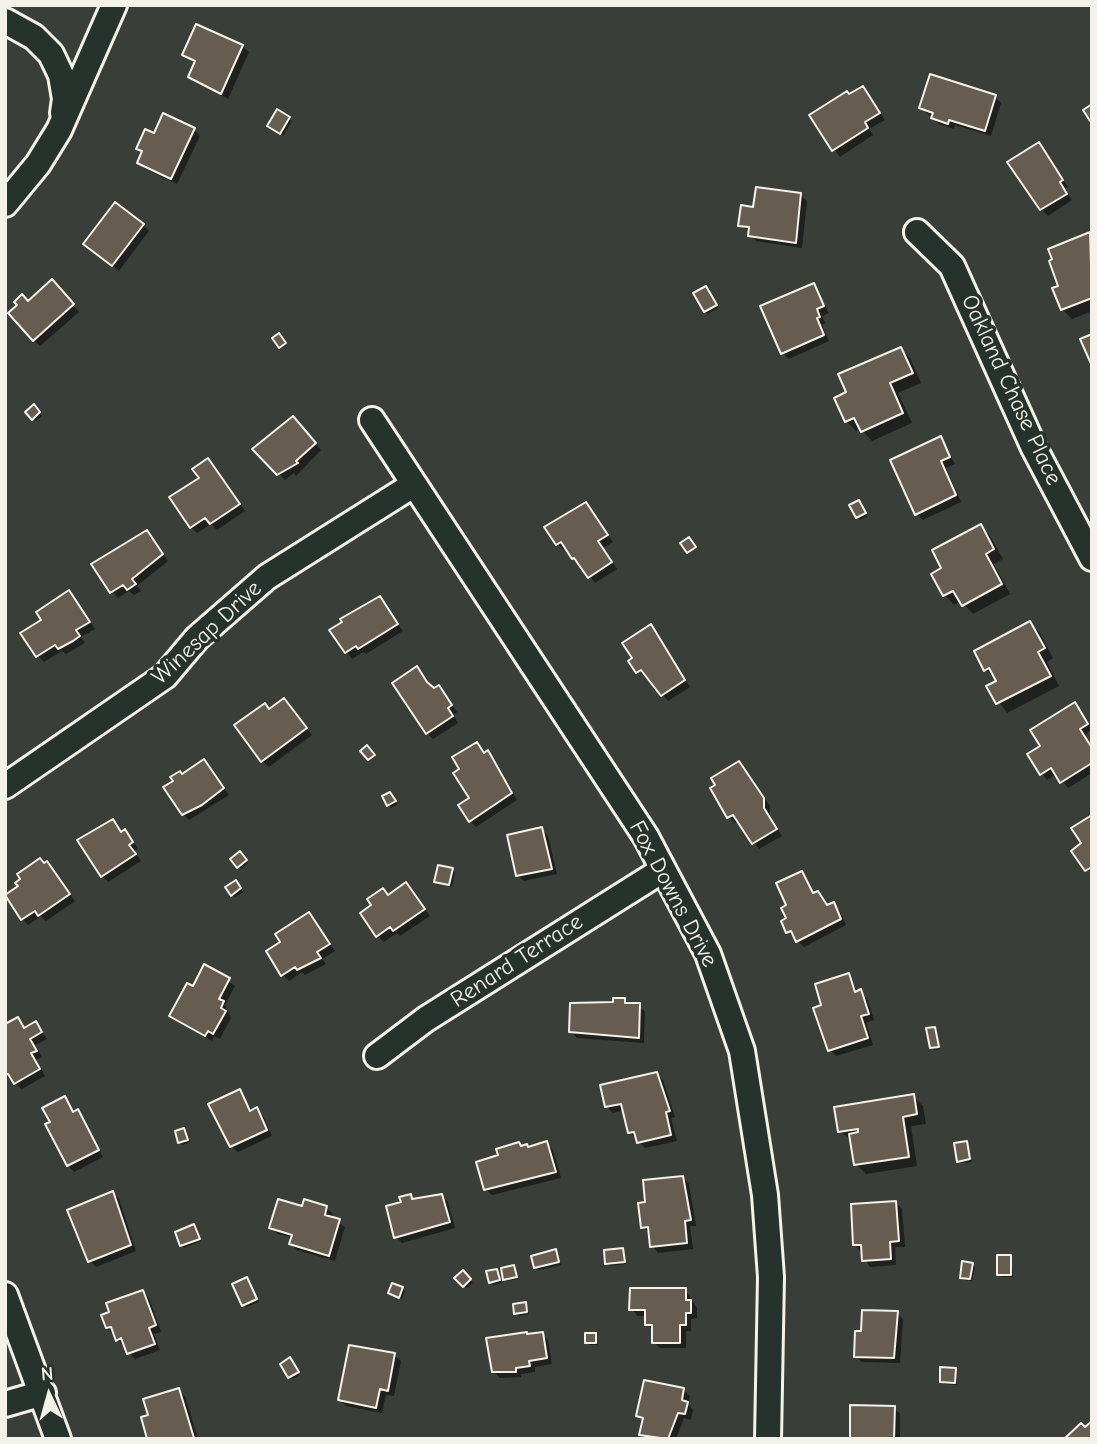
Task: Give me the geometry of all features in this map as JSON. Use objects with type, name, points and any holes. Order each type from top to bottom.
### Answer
[{"type":"street","points":[[5,204],[38,164],[62,121],[114,5]]},
{"type":"street","points":[[5,21],[34,37],[51,54],[61,75],[65,99],[62,121]]},
{"type":"street","name":"Oakland Chase Place","points":[[917,232],[952,265],[1034,448],[1092,558]]},
{"type":"street","name":"Fox Downs Drive","points":[[372,420],[646,837],[708,954],[742,1051],[765,1195],[771,1277],[768,1439]]},
{"type":"street","name":"Winesap Drive","points":[[5,786],[164,676],[197,638],[267,577],[413,485]]},
{"type":"street","name":"Renard Terrace","points":[[377,1056],[426,1019],[662,871]]},
{"type":"street","points":[[5,1295],[58,1439]]},
{"type":"street","points":[[5,1404],[43,1393]]},
{"type":"building","points":[[196,24],[243,45],[221,94],[188,77],[195,61],[182,55]]},
{"type":"building","points":[[930,74],[996,95],[985,131],[949,120],[948,124],[931,118],[933,113],[919,108]]},
{"type":"building","points":[[863,86],[880,113],[865,122],[868,128],[832,151],[809,115],[847,91],[849,94]]},
{"type":"building","points":[[1092,104],[1092,120],[1090,121],[1083,110]]},
{"type":"building","points":[[277,109],[290,117],[280,134],[267,126]]},
{"type":"building","points":[[163,113],[195,128],[171,179],[137,163],[142,151],[136,149],[145,129],[154,133]]},
{"type":"building","points":[[1039,142],[1063,180],[1060,182],[1067,194],[1040,210],[1007,162]]},
{"type":"building","points":[[756,187],[801,193],[796,243],[748,236],[749,227],[738,226],[741,205],[753,207]]},
{"type":"building","points":[[115,202],[144,224],[112,266],[83,244]]},
{"type":"building","points":[[1090,232],[1092,298],[1061,310],[1052,288],[1058,286],[1049,261],[1052,259],[1048,249]]},
{"type":"building","points":[[52,279],[74,304],[33,341],[8,313],[17,305],[14,302],[22,294],[28,301]]},
{"type":"building","points":[[814,283],[824,306],[817,309],[820,317],[817,318],[824,335],[781,354],[760,306]]},
{"type":"building","points":[[706,286],[717,305],[704,312],[693,293]]},
{"type":"building","points":[[279,333],[286,343],[279,348],[272,338]]},
{"type":"building","points":[[1092,334],[1092,366],[1080,339]]},
{"type":"building","points":[[901,347],[913,373],[890,383],[903,413],[861,432],[854,418],[845,422],[834,398],[846,392],[838,374]]},
{"type":"building","points":[[34,404],[40,412],[32,420],[25,412]]},
{"type":"building","points":[[293,416],[316,443],[296,461],[298,463],[277,475],[252,449]]},
{"type":"building","points":[[941,436],[950,457],[941,461],[956,495],[915,515],[890,460]]},
{"type":"building","points":[[208,458],[240,504],[210,524],[205,518],[190,528],[169,497],[199,478],[192,469]]},
{"type":"building","points":[[859,500],[866,513],[856,518],[849,505]]},
{"type":"building","points":[[586,502],[608,535],[598,541],[612,562],[588,578],[561,542],[556,545],[544,527]]},
{"type":"building","points":[[981,524],[994,549],[986,554],[1002,584],[962,606],[953,591],[943,596],[931,574],[941,568],[932,550]]},
{"type":"building","points":[[147,530],[163,554],[132,579],[136,584],[127,590],[123,585],[110,593],[91,564]]},
{"type":"building","points":[[689,537],[696,547],[687,553],[680,543]]},
{"type":"building","points":[[69,590],[90,622],[76,630],[80,636],[73,641],[58,649],[55,645],[36,657],[20,633],[41,620],[36,612]]},
{"type":"building","points":[[380,596],[398,624],[358,649],[356,646],[345,653],[329,630],[342,622],[340,619]]},
{"type":"building","points":[[1030,621],[1045,648],[1038,652],[1051,676],[996,704],[986,686],[996,681],[989,668],[984,671],[974,651]]},
{"type":"building","points":[[651,624],[685,680],[661,696],[641,670],[636,673],[628,661],[632,658],[622,643]]},
{"type":"building","points":[[417,666],[427,682],[434,688],[439,685],[452,705],[448,708],[453,716],[426,734],[392,683]]},
{"type":"building","points":[[284,698],[307,728],[261,762],[234,725],[265,703],[269,709]]},
{"type":"building","points":[[1075,702],[1088,724],[1080,729],[1092,748],[1092,763],[1060,783],[1051,768],[1040,775],[1027,754],[1040,746],[1030,730]]},
{"type":"building","points":[[477,742],[484,753],[488,750],[512,793],[469,822],[458,805],[469,798],[453,773],[459,769],[452,757]]},
{"type":"building","points":[[367,745],[375,755],[368,760],[360,751]]},
{"type":"building","points":[[204,759],[224,788],[202,805],[182,815],[163,787],[173,781],[170,777],[180,771],[182,774]]},
{"type":"building","points":[[739,761],[764,798],[764,808],[777,829],[752,844],[733,815],[727,818],[710,788],[715,785],[711,778]]},
{"type":"building","points":[[390,792],[396,801],[387,806],[382,796]]},
{"type":"building","points":[[1092,815],[1092,867],[1085,871],[1071,851],[1081,843],[1071,828]]},
{"type":"building","points":[[113,819],[121,832],[125,829],[133,842],[129,845],[136,854],[101,877],[77,840]]},
{"type":"building","points":[[542,827],[552,869],[516,876],[507,835]]},
{"type":"building","points":[[240,851],[247,860],[237,868],[230,859]]},
{"type":"building","points":[[40,858],[44,863],[47,861],[70,894],[38,916],[35,911],[21,920],[5,895],[18,886],[15,883],[20,879],[17,874]]},
{"type":"building","points":[[438,865],[453,868],[449,885],[434,882]]},
{"type":"building","points":[[802,871],[813,893],[818,891],[827,905],[834,902],[841,919],[796,942],[791,931],[786,933],[781,921],[786,918],[781,908],[786,905],[776,883]]},
{"type":"building","points":[[236,880],[241,888],[231,896],[225,887]]},
{"type":"building","points":[[406,882],[425,909],[393,931],[390,927],[376,937],[360,913],[371,905],[367,899],[383,888],[388,895]]},
{"type":"building","points":[[309,912],[330,944],[317,952],[321,958],[297,970],[295,967],[281,976],[266,951],[280,942],[275,934]]},
{"type":"building","points":[[204,964],[230,978],[219,999],[224,1001],[221,1008],[226,1011],[213,1034],[208,1031],[205,1036],[169,1016],[187,983],[193,986]]},
{"type":"building","points":[[849,973],[855,992],[861,989],[869,1014],[861,1016],[868,1038],[828,1051],[813,1008],[821,1005],[815,984]]},
{"type":"building","points":[[613,998],[625,998],[625,1003],[640,1003],[639,1038],[569,1032],[570,1003],[613,1002]]},
{"type":"building","points":[[18,1017],[24,1028],[36,1021],[42,1032],[30,1039],[37,1051],[31,1053],[40,1069],[14,1084],[8,1074],[5,1075],[5,1024]]},
{"type":"building","points":[[935,1027],[939,1047],[930,1048],[926,1028]]},
{"type":"building","points":[[657,1072],[670,1111],[666,1112],[671,1135],[637,1143],[634,1132],[628,1133],[621,1104],[605,1107],[600,1085]]},
{"type":"building","points":[[240,1089],[250,1111],[257,1107],[267,1130],[230,1147],[208,1104]]},
{"type":"building","points":[[914,1094],[917,1114],[903,1117],[909,1157],[854,1165],[849,1134],[858,1132],[858,1129],[838,1132],[834,1107]]},
{"type":"building","points":[[65,1096],[73,1112],[78,1109],[99,1150],[67,1166],[45,1124],[50,1122],[42,1108]]},
{"type":"building","points":[[184,1128],[188,1140],[178,1143],[175,1131]]},
{"type":"building","points":[[547,1141],[556,1172],[484,1190],[476,1162],[498,1155],[496,1149],[519,1142],[521,1146],[527,1144],[528,1147]]},
{"type":"building","points":[[967,1141],[970,1159],[957,1162],[954,1143]]},
{"type":"building","points":[[683,1176],[691,1220],[685,1221],[687,1243],[650,1247],[648,1227],[641,1228],[638,1203],[645,1202],[643,1180]]},
{"type":"building","points":[[113,1191],[131,1245],[88,1262],[67,1210]]},
{"type":"building","points":[[411,1194],[412,1199],[442,1194],[450,1222],[394,1238],[386,1206],[401,1202],[399,1197]]},
{"type":"building","points":[[278,1199],[302,1206],[304,1199],[327,1206],[325,1215],[340,1219],[329,1256],[289,1244],[292,1235],[269,1228]]},
{"type":"building","points":[[896,1201],[899,1241],[890,1242],[891,1259],[862,1261],[861,1245],[853,1245],[851,1204]]},
{"type":"building","points":[[194,1224],[200,1239],[180,1246],[175,1232]]},
{"type":"building","points":[[623,1248],[625,1262],[605,1264],[604,1250]]},
{"type":"building","points":[[556,1249],[559,1262],[534,1268],[531,1256]]},
{"type":"building","points":[[997,1255],[1011,1255],[1011,1275],[997,1275]]},
{"type":"building","points":[[962,1261],[973,1263],[970,1279],[960,1278]]},
{"type":"building","points":[[514,1265],[517,1277],[503,1280],[501,1268]]},
{"type":"building","points":[[497,1269],[500,1280],[489,1283],[486,1271]]},
{"type":"building","points":[[463,1270],[471,1279],[463,1287],[454,1278]]},
{"type":"building","points":[[247,1277],[257,1299],[242,1306],[232,1284]]},
{"type":"building","points":[[392,1283],[403,1287],[399,1298],[388,1293]]},
{"type":"building","points":[[630,1288],[686,1288],[686,1300],[691,1300],[691,1313],[686,1313],[686,1325],[680,1325],[680,1343],[652,1343],[652,1325],[645,1325],[645,1310],[629,1310]]},
{"type":"building","points":[[143,1290],[156,1325],[149,1328],[155,1344],[127,1354],[121,1338],[116,1341],[111,1327],[106,1328],[101,1315],[109,1312],[106,1303]]},
{"type":"building","points":[[526,1302],[527,1312],[514,1314],[513,1304]]},
{"type":"building","points":[[862,1310],[898,1311],[894,1358],[854,1357],[855,1331],[861,1331]]},
{"type":"building","points":[[543,1332],[547,1358],[529,1361],[530,1366],[516,1368],[516,1372],[492,1372],[486,1338]]},
{"type":"building","points":[[585,1333],[596,1333],[596,1343],[585,1343]]},
{"type":"building","points":[[349,1345],[395,1353],[388,1391],[380,1389],[376,1408],[338,1400]]},
{"type":"building","points":[[290,1357],[299,1372],[288,1378],[280,1364]]},
{"type":"building","points":[[940,1367],[956,1368],[955,1383],[940,1382]]},
{"type":"building","points":[[644,1380],[684,1388],[682,1400],[688,1402],[685,1414],[678,1413],[668,1439],[639,1435],[643,1418],[636,1416]]},
{"type":"building","points":[[179,1388],[194,1438],[147,1439],[141,1417],[148,1415],[143,1399]]},
{"type":"building","points":[[850,1405],[895,1406],[894,1439],[850,1439]]},
{"type":"building","points":[[1092,1421],[1092,1439],[1064,1439],[1081,1423],[1085,1427]]}]
